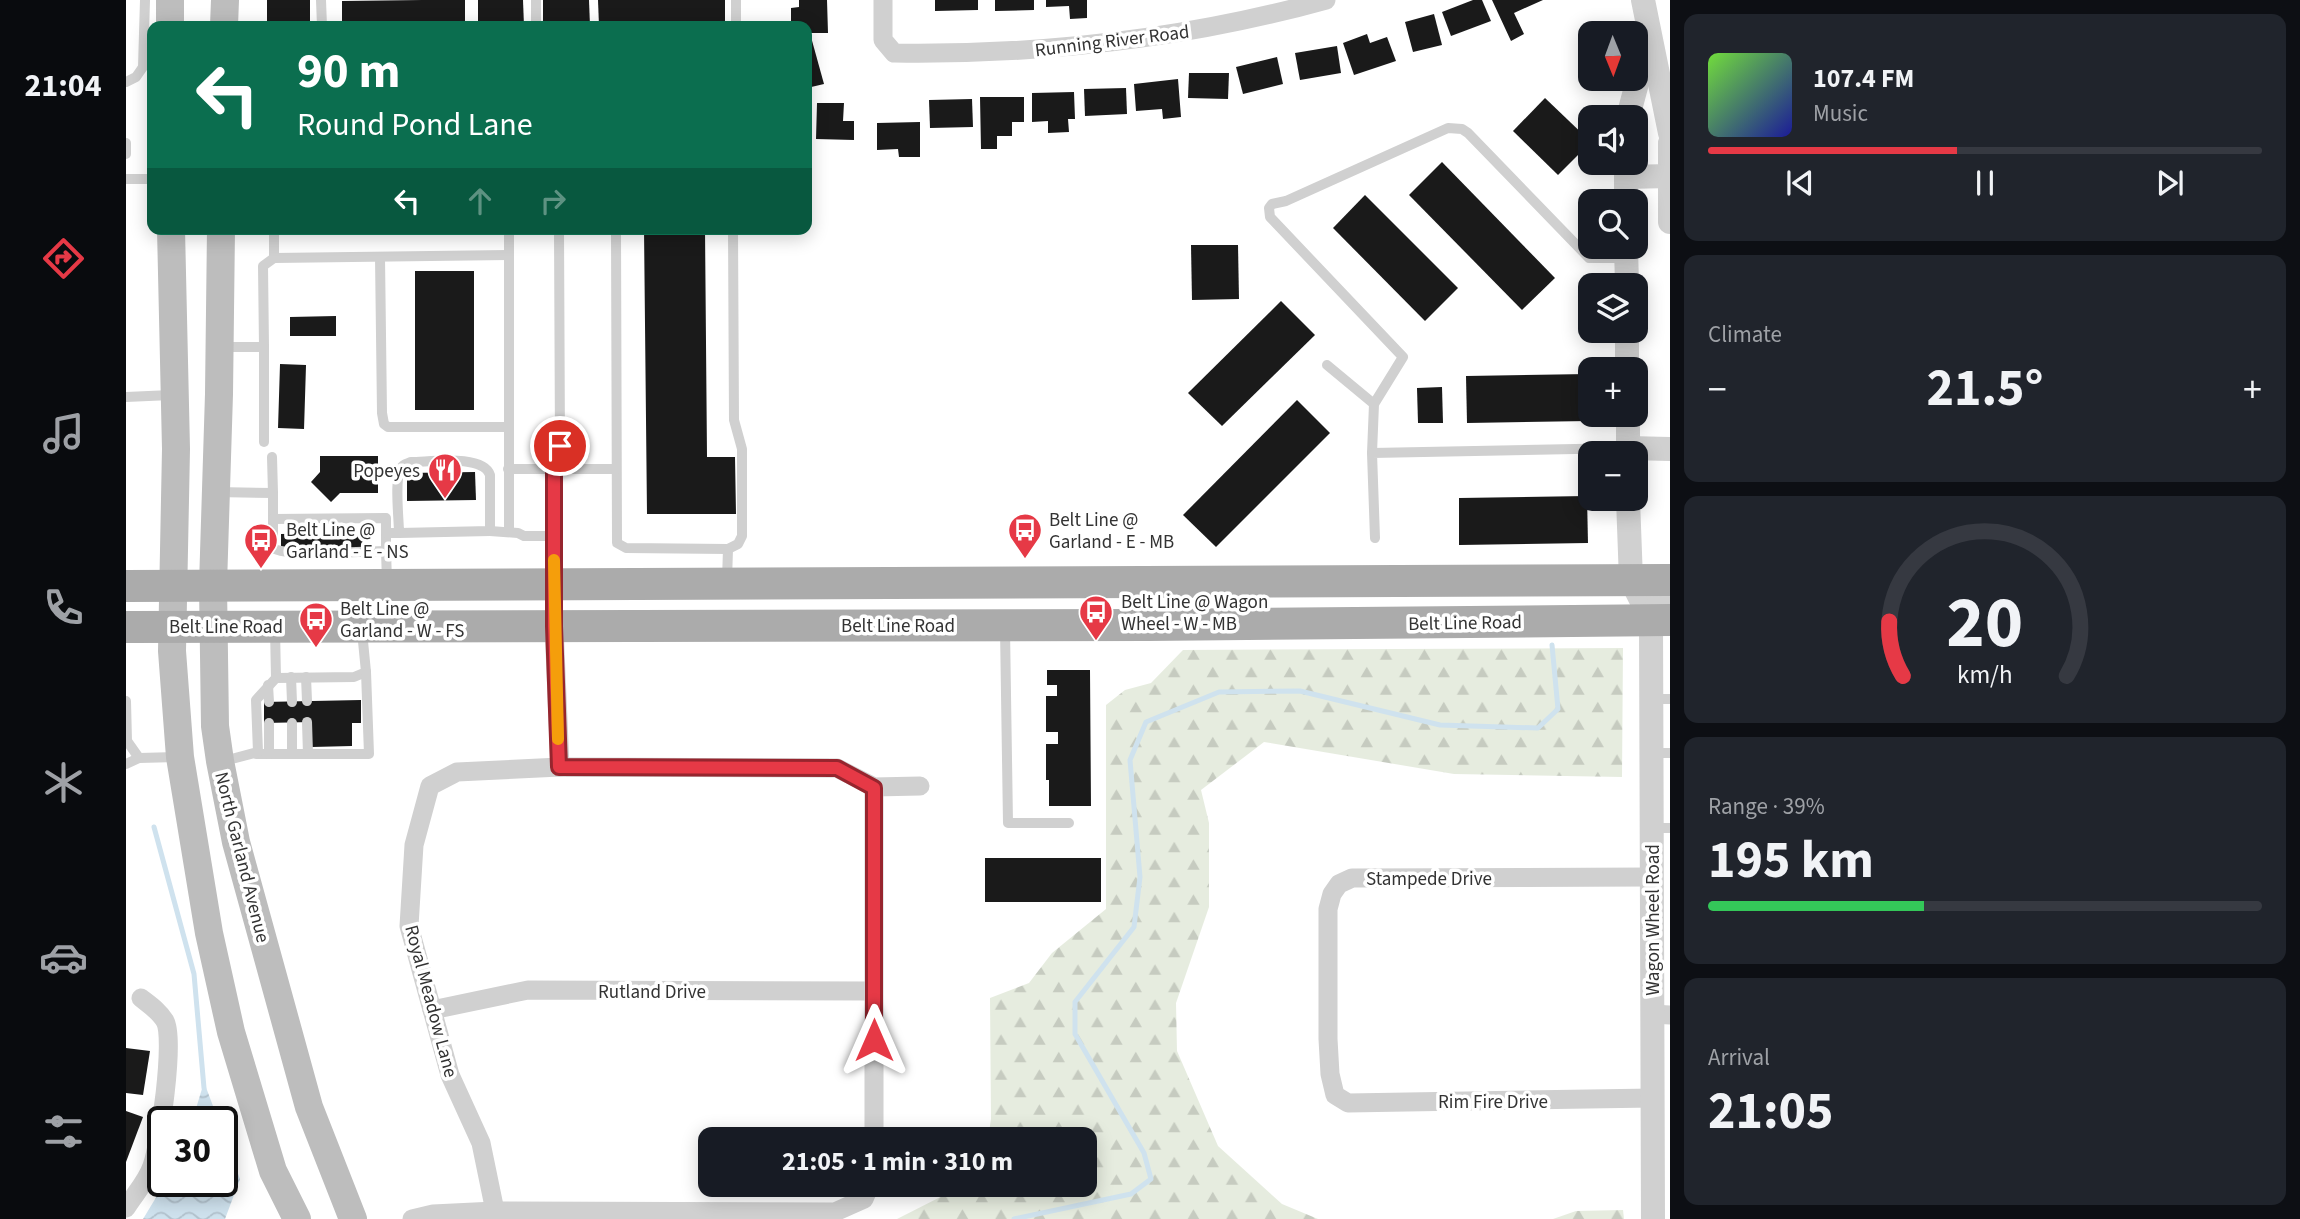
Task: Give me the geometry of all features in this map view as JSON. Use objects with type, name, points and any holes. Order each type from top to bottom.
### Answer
[{"type":"main road","points":[[170,0],[170,21]]},
{"type":"main road","points":[[224,21],[225,0]]},
{"type":"main road","name":"North Garland Avenue","points":[[171,235],[175,395],[172,626],[174,701],[180,757],[209,933],[231,1032],[273,1171],[297,1219]]},
{"type":"main road","name":"North Garland Avenue","points":[[221,235],[213,585],[215,726],[236,842],[309,1107],[353,1219]]},
{"type":"main road","points":[[126,586],[1670,580]]},
{"type":"main road","points":[[1004,583],[1004,625]]},
{"type":"main road","points":[[831,584],[831,626]]},
{"type":"main road","points":[[554,585],[554,626]]},
{"type":"main road","name":"Belt Line Road","points":[[126,627],[831,626],[1660,620]]},
{"type":"street","name":"Running River Road","points":[[883,0],[883,40],[894,53],[961,54],[1074,47],[1209,28],[1326,0]]},
{"type":"street","points":[[1643,0],[1670,133]]},
{"type":"street","points":[[1631,105],[1649,38]]},
{"type":"street","points":[[1670,143],[1670,222]]},
{"type":"street","points":[[1626,180],[1670,176]]},
{"type":"street","points":[[1648,450],[1670,449]]},
{"type":"street","name":"Wagon Wheel Road","points":[[1628,511],[1631,580],[1660,620]]},
{"type":"street","name":"Wagon Wheel Road","points":[[1653,1219],[1653,1098],[1661,1015],[1651,877],[1661,828],[1656,792],[1661,753],[1660,620],[1670,580]]},
{"type":"street","points":[[554,626],[559,767],[837,768],[874,788],[920,786]]},
{"type":"street","name":"Royal Meadow Lane","points":[[495,1211],[481,1143],[450,1076],[409,926],[414,845],[430,786],[457,772],[559,767]]},
{"type":"street","points":[[874,788],[874,1127]]},
{"type":"street","name":"Stampede Drive","points":[[1335,1095],[1329,1074],[1328,909],[1332,894],[1339,884],[1352,878],[1374,877],[1651,877]]},
{"type":"street","name":"Rutland Drive","points":[[432,1010],[528,990],[873,991]]},
{"type":"street","points":[[126,1208],[151,1168],[162,1127],[168,1047],[166,1023],[142,998]]},
{"type":"street","name":"Rim Fire Drive","points":[[1335,1095],[1348,1102],[1653,1098]]},
{"type":"street","points":[[412,1219],[433,1214],[495,1211],[835,1212],[859,1197]]},
{"type":"lane","points":[[126,82],[136,77],[143,67],[145,0]]},
{"type":"lane","points":[[321,0],[322,21]]},
{"type":"lane","points":[[536,0],[536,21]]},
{"type":"lane","points":[[736,0],[736,21]]},
{"type":"lane","points":[[1375,538],[1372,453],[1374,404],[1404,357],[1270,217],[1269,208],[1272,204],[1286,201],[1448,128],[1462,129],[1468,132],[1578,247]]},
{"type":"lane","points":[[126,144],[126,154]]},
{"type":"lane","points":[[126,179],[147,179]]},
{"type":"lane","points":[[274,235],[274,258]]},
{"type":"lane","points":[[509,235],[509,532]]},
{"type":"lane","points":[[554,585],[554,470],[560,446],[559,235]]},
{"type":"lane","points":[[616,235],[617,543],[626,548],[728,549],[738,544],[742,536],[742,449],[734,420],[733,235]]},
{"type":"lane","points":[[264,442],[263,266],[274,258],[509,255]]},
{"type":"lane","points":[[380,257],[384,424],[388,427],[508,427]]},
{"type":"lane","points":[[219,347],[264,347]]},
{"type":"lane","points":[[1327,365],[1374,404]]},
{"type":"lane","points":[[126,397],[175,395]]},
{"type":"lane","points":[[1372,453],[1578,451]]},
{"type":"lane","points":[[272,457],[273,548],[280,552],[386,551]]},
{"type":"lane","points":[[400,533],[399,470],[403,464],[411,462],[468,461],[488,469],[490,531]]},
{"type":"lane","points":[[508,469],[616,469]]},
{"type":"lane","points":[[216,492],[273,493]]},
{"type":"lane","points":[[273,519],[386,518],[387,584]]},
{"type":"lane","points":[[386,533],[490,531],[524,536],[554,536]]},
{"type":"lane","points":[[727,584],[728,549]]},
{"type":"lane","points":[[1004,625],[1008,823],[1069,823]]},
{"type":"lane","points":[[269,702],[275,626]]},
{"type":"lane","points":[[220,761],[256,754],[369,754],[366,672],[361,627]]},
{"type":"lane","points":[[256,754],[259,749],[256,700],[272,681],[291,677],[354,677],[366,672]]},
{"type":"lane","points":[[291,677],[292,702]]},
{"type":"lane","points":[[306,677],[307,701]]},
{"type":"lane","points":[[126,701],[127,741],[139,758]]},
{"type":"lane","points":[[307,722],[308,754]]},
{"type":"lane","points":[[269,723],[269,754]]},
{"type":"lane","points":[[292,723],[292,754]]},
{"type":"lane","points":[[126,764],[139,758],[180,757]]},
{"type":"green space","points":[[1623,648],[1622,777],[1454,774],[1264,742],[1201,790],[1209,823],[1209,907],[1176,1003],[1177,1051],[1218,1146],[1282,1204],[1318,1219],[897,1219],[940,1197],[1097,1197],[1097,1127],[990,1127],[990,998],[1029,983],[1052,953],[1106,909],[1106,705],[1125,690],[1151,683],[1183,650]]},
{"type":"green space","points":[[1623,1210],[1624,1219],[1553,1219],[1576,1211]]},
{"type":"water","points":[[204,1082],[213,1106],[197,1106]]},
{"type":"water","points":[[156,1197],[233,1197],[225,1219],[143,1219]]},
{"type":"building","points":[[267,0],[310,0],[310,21],[267,21]]},
{"type":"building","points":[[465,0],[465,21],[342,21],[342,1]]},
{"type":"building","points":[[478,0],[523,0],[524,21],[478,21]]},
{"type":"building","points":[[543,0],[589,0],[590,21],[543,21]]},
{"type":"building","points":[[598,0],[725,0],[725,21],[599,21]]},
{"type":"building","points":[[799,0],[827,0],[828,33],[812,33],[812,21],[791,21],[791,8],[799,7]]},
{"type":"building","points":[[935,0],[978,0],[978,10],[935,11]]},
{"type":"building","points":[[995,0],[1034,0],[1034,10],[995,11]]},
{"type":"building","points":[[1046,0],[1087,0],[1087,18],[1070,19],[1069,6],[1046,7]]},
{"type":"building","points":[[1473,0],[1482,0],[1491,21],[1451,36],[1442,12]]},
{"type":"building","points":[[1492,0],[1543,0],[1514,13],[1524,34],[1511,41]]},
{"type":"building","points":[[1434,14],[1442,45],[1413,52],[1405,22]]},
{"type":"building","points":[[1367,34],[1370,43],[1387,37],[1396,61],[1354,75],[1343,43]]},
{"type":"building","points":[[812,41],[824,84],[812,87]]},
{"type":"building","points":[[1337,46],[1341,73],[1300,80],[1295,53]]},
{"type":"building","points":[[1277,57],[1283,84],[1243,94],[1236,67]]},
{"type":"building","points":[[1189,73],[1229,73],[1228,99],[1188,98]]},
{"type":"building","points":[[1178,79],[1181,117],[1163,119],[1162,109],[1136,111],[1134,84]]},
{"type":"building","points":[[1126,88],[1127,114],[1085,116],[1084,89]]},
{"type":"building","points":[[1074,92],[1075,119],[1068,119],[1069,132],[1048,133],[1048,121],[1032,122],[1032,93]]},
{"type":"building","points":[[980,97],[1024,97],[1024,122],[1012,122],[1012,136],[997,136],[997,149],[981,149]]},
{"type":"building","points":[[1545,98],[1578,130],[1578,155],[1558,175],[1513,131]]},
{"type":"building","points":[[972,99],[973,127],[930,128],[929,100]]},
{"type":"building","points":[[817,103],[844,103],[843,121],[854,121],[854,140],[816,139]]},
{"type":"building","points":[[920,122],[920,157],[899,157],[898,149],[877,150],[877,123]]},
{"type":"building","points":[[1442,162],[1555,278],[1522,310],[1409,195]]},
{"type":"building","points":[[1365,195],[1458,288],[1425,321],[1333,228]]},
{"type":"building","points":[[644,235],[705,235],[707,457],[735,457],[736,514],[647,514]]},
{"type":"building","points":[[1191,245],[1238,245],[1239,299],[1192,300]]},
{"type":"building","points":[[415,271],[474,271],[474,410],[415,410]]},
{"type":"building","points":[[1281,301],[1315,335],[1222,426],[1188,393]]},
{"type":"building","points":[[336,316],[336,336],[290,336],[290,317]]},
{"type":"building","points":[[280,364],[306,365],[304,429],[278,428]]},
{"type":"building","points":[[1578,374],[1578,421],[1467,423],[1466,376]]},
{"type":"building","points":[[1442,387],[1443,423],[1418,423],[1417,388]]},
{"type":"building","points":[[1297,400],[1330,433],[1216,547],[1183,515]]},
{"type":"building","points":[[320,456],[378,456],[378,493],[340,493],[331,502],[311,482],[320,472]]},
{"type":"building","points":[[475,472],[476,500],[407,501],[407,473]]},
{"type":"building","points":[[1578,496],[1578,511],[1587,511],[1588,543],[1459,545],[1459,498]]},
{"type":"building","points":[[367,532],[367,548],[281,550],[281,534]]},
{"type":"building","points":[[1047,670],[1090,670],[1091,806],[1049,806],[1046,744],[1058,744],[1058,732],[1046,732],[1046,696],[1057,696],[1057,685],[1047,685]]},
{"type":"building","points":[[361,700],[361,723],[352,723],[352,746],[312,747],[312,722],[264,723],[264,702]]},
{"type":"building","points":[[985,858],[1101,858],[1101,902],[985,902]]},
{"type":"building","points":[[126,1048],[150,1051],[143,1095],[126,1093]]},
{"type":"building","points":[[126,1111],[143,1117],[126,1162]]},
{"type":"waterway","points":[[1014,1219],[1131,1194],[1151,1179],[1144,1153],[1075,1034],[1075,1002],[1134,927],[1140,877],[1130,760],[1146,722],[1219,692],[1300,691],[1440,725],[1538,728],[1558,709],[1552,645]]},
{"type":"waterway","points":[[154,827],[194,974],[204,1088]]},
{"type":"slow traffic","points":[[554,560],[558,739]]},
{"type":"place","name":"Popeyes","points":[[445,500]]},
{"type":"place","name":"Belt Line @ Garland - E - MB","points":[[1025,560]]},
{"type":"place","name":"Belt Line @ Garland - E - NS","points":[[261,570]]},
{"type":"place","name":"Belt Line @ Wagon Wheel - W - MB","points":[[1096,642]]},
{"type":"place","name":"Belt Line @ Garland - W - FS","points":[[316,649]]},
{"type":"route","points":[[560,446],[554,470],[554,626],[559,767],[837,768],[874,788],[874,1040]]}]
